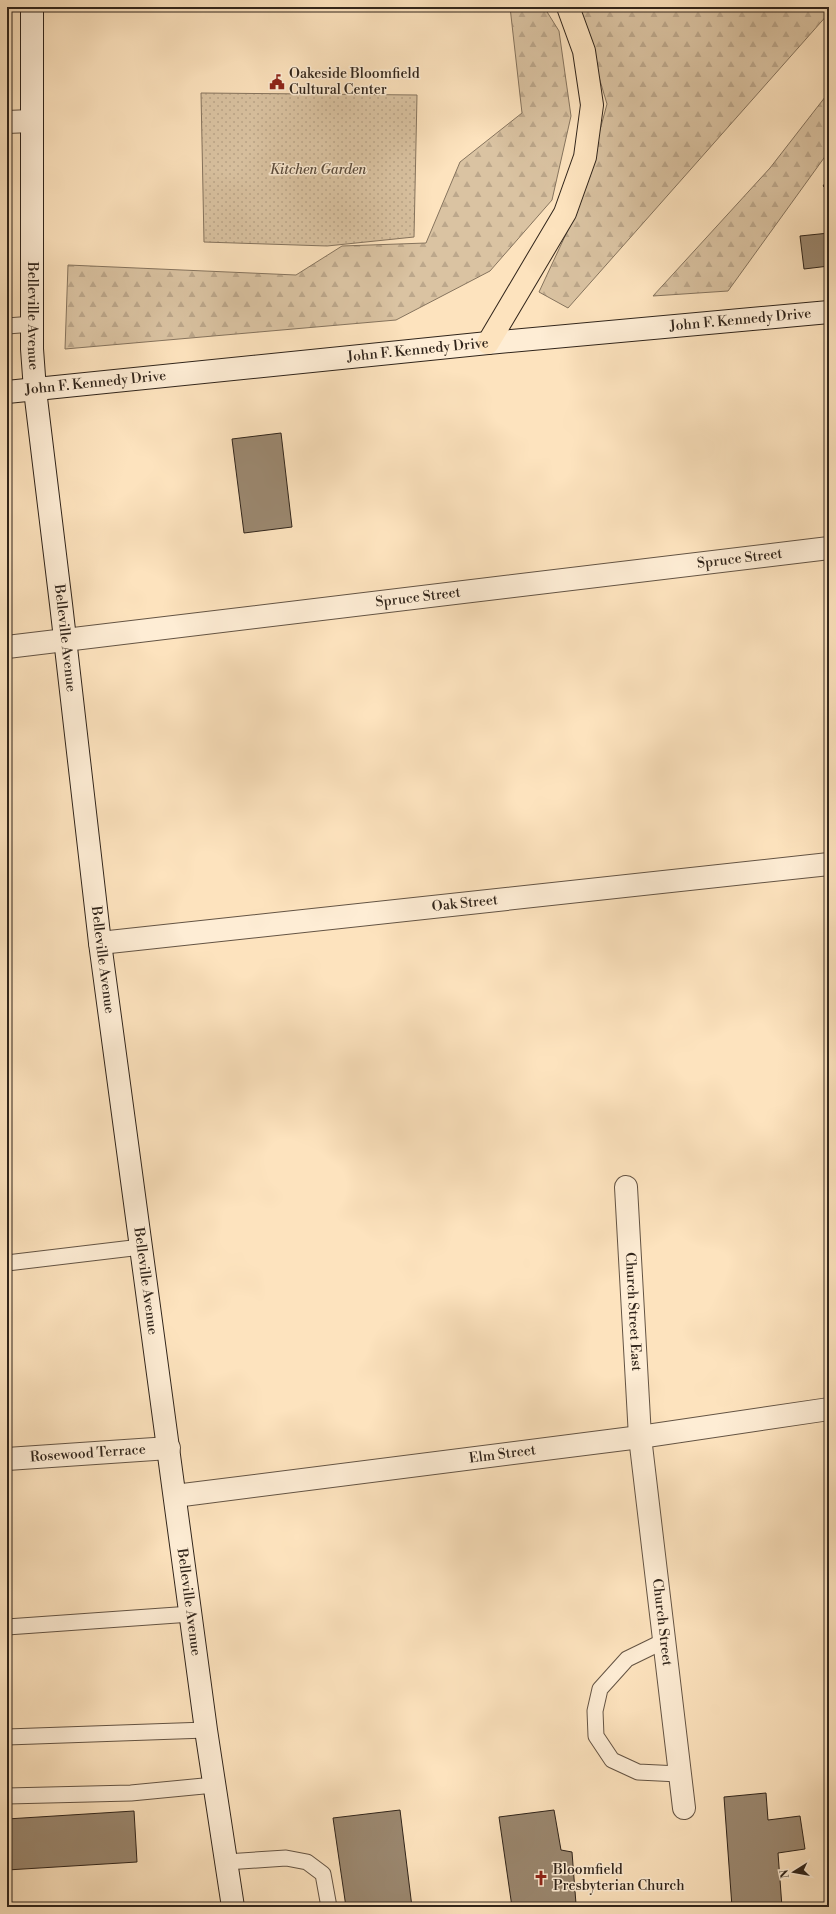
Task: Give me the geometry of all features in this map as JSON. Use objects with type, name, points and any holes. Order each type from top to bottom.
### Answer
[{"type":"highway","points":[[488,343],[565,214],[585,158],[592,105],[584,51],[568,7]]},
{"type":"street","name":"Belleville Avenue","points":[[32,7],[32,349],[35,390],[100,943],[206,1730],[233,1907]]},
{"type":"street","points":[[7,122],[31,122]]},
{"type":"street","name":"John F. Kennedy Drive","points":[[7,392],[488,343],[829,312]]},
{"type":"street","name":"Spruce Street","points":[[7,647],[829,548]]},
{"type":"street","name":"Oak Street","points":[[100,943],[829,864]]},
{"type":"street","name":"Church Street East","points":[[626,1187],[640,1437]]},
{"type":"street","name":"Elm Street","points":[[175,1496],[640,1437],[829,1409]]},
{"type":"street","name":"Church Street","points":[[640,1437],[684,1808]]},
{"type":"street","name":"Rosewood Terrace","points":[[7,1459],[169,1448]]},
{"type":"lane","points":[[7,326],[33,324]]},
{"type":"lane","points":[[7,1263],[141,1247]]},
{"type":"lane","points":[[7,1627],[191,1614]]},
{"type":"lane","points":[[664,1641],[627,1659],[600,1689],[595,1712],[596,1736],[612,1760],[638,1772],[679,1774]]},
{"type":"lane","points":[[7,1737],[206,1730]]},
{"type":"lane","points":[[7,1796],[132,1793],[214,1785]]},
{"type":"lane","points":[[226,1862],[286,1858],[307,1862],[323,1874],[328,1907]]},
{"type":"green space","points":[[510,7],[544,7],[559,31],[571,116],[552,200],[490,271],[396,320],[65,349],[68,265],[296,275],[342,246],[426,243],[460,162],[522,113]]},
{"type":"green space","points":[[578,7],[829,7],[829,13],[568,308],[539,292],[580,204],[607,104]]},
{"type":"green space","points":[[829,92],[829,151],[728,291],[653,296],[770,168]]},
{"type":"green space","name":"Kitchen Garden","points":[[201,93],[417,95],[414,237],[327,246],[204,242]]},
{"type":"building","points":[[829,178],[829,191],[823,186]]},
{"type":"building","points":[[829,233],[829,266],[804,269],[800,236]]},
{"type":"building","points":[[281,433],[292,527],[244,533],[232,439]]},
{"type":"building","points":[[766,1793],[768,1820],[800,1816],[805,1849],[778,1853],[782,1907],[732,1907],[724,1797]]},
{"type":"building","points":[[400,1810],[412,1907],[346,1907],[333,1818]]},
{"type":"building","name":"Bloomfield Presbyterian Church","points":[[554,1810],[561,1850],[572,1852],[576,1904],[566,1907],[512,1907],[499,1817]]},
{"type":"building","points":[[134,1811],[137,1862],[7,1870],[7,1819]]},
{"type":"place","name":"Oakeside Bloomfield Cultural Center","points":[[277,82]]},
{"type":"place","name":"Bloomfield Presbyterian Church","points":[[541,1878]]}]
